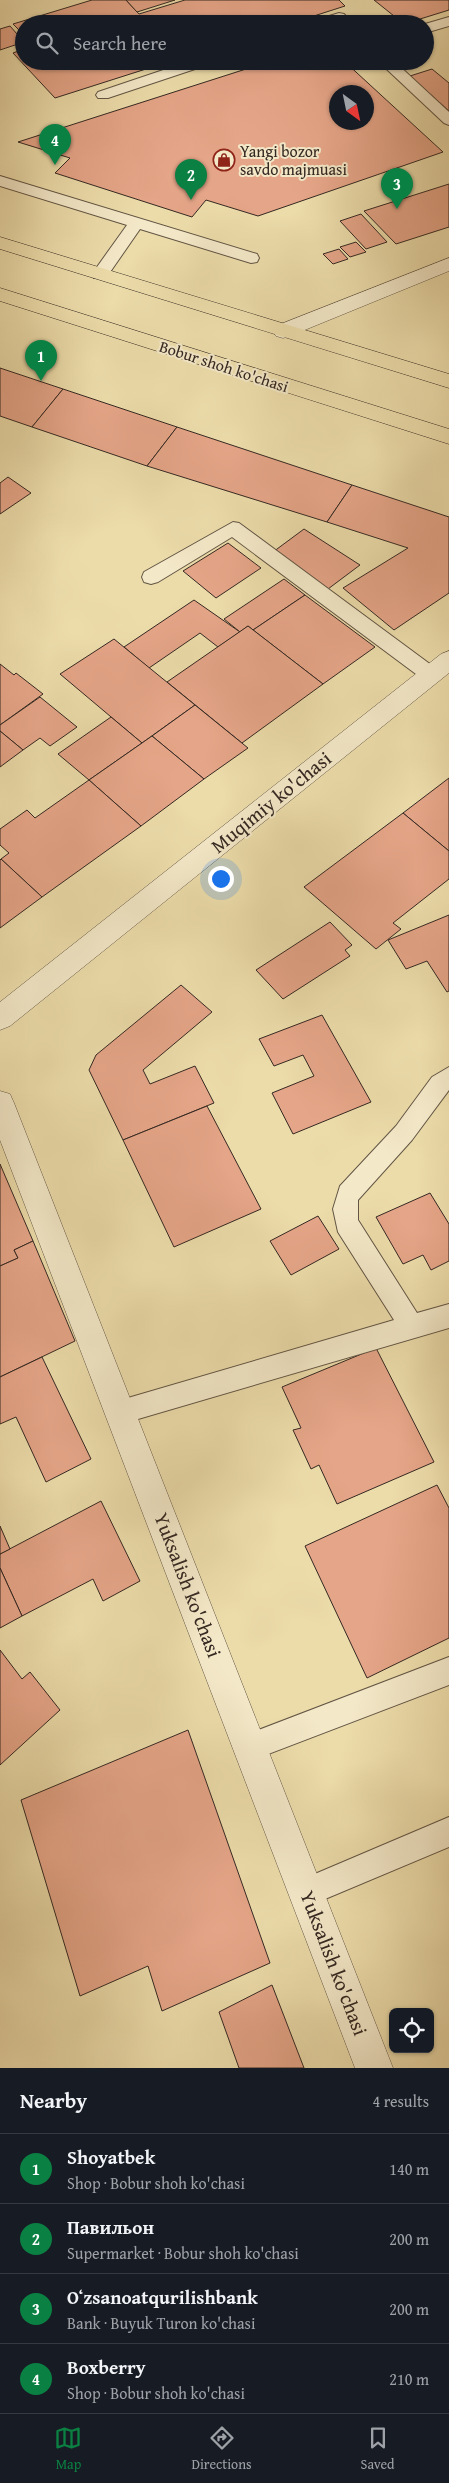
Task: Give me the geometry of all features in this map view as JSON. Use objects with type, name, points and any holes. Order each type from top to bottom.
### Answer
[{"type":"main road","points":[[0,242],[449,381]]},
{"type":"main road","name":"Bobur shoh ko'chasi","points":[[0,294],[449,437]]},
{"type":"street","points":[[283,331],[449,264]]},
{"type":"street","name":"Muqimiy ko'chasi","points":[[0,1018],[440,668]]},
{"type":"street","name":"Yuksalish ko'chasi","points":[[0,1103],[374,2068]]},
{"type":"lane","points":[[434,26],[449,21]]},
{"type":"lane","points":[[103,95],[179,70]]},
{"type":"lane","points":[[395,70],[449,120]]},
{"type":"lane","points":[[0,181],[250,258]]},
{"type":"lane","points":[[100,274],[136,223]]},
{"type":"lane","points":[[151,577],[233,528],[440,668]]},
{"type":"lane","points":[[412,1327],[347,1224],[344,1205],[348,1194],[404,1133],[440,1084],[449,1077]]},
{"type":"lane","points":[[121,1412],[449,1316]]},
{"type":"lane","points":[[250,1747],[449,1671]]},
{"type":"lane","points":[[306,1892],[449,1832]]},
{"type":"building","points":[[92,0],[126,0],[139,14],[185,0],[339,0],[345,6],[317,15],[43,15]]},
{"type":"building","points":[[126,0],[175,0],[137,12]]},
{"type":"building","points":[[374,0],[449,0],[449,10],[433,15],[393,15]]},
{"type":"building","points":[[10,26],[15,32],[15,45],[0,50],[0,29]]},
{"type":"building","points":[[29,70],[143,70],[55,98]]},
{"type":"building","points":[[243,70],[354,70],[370,85],[329,85],[329,130],[374,130],[374,89],[443,152],[258,216],[206,200],[192,217],[55,173],[70,158],[18,142]]},
{"type":"building","points":[[433,70],[449,83],[449,111],[410,76]]},
{"type":"building","points":[[449,184],[449,227],[396,244],[364,211]]},
{"type":"building","points":[[361,214],[387,242],[366,249],[340,221]]},
{"type":"building","points":[[356,242],[366,252],[350,257],[340,247]]},
{"type":"building","points":[[339,249],[348,259],[333,264],[323,254]]},
{"type":"building","points":[[0,368],[63,389],[32,427],[0,416]]},
{"type":"building","points":[[63,389],[177,427],[147,466],[32,427]]},
{"type":"building","points":[[177,427],[352,485],[327,522],[147,466]]},
{"type":"building","points":[[8,477],[31,493],[0,514],[0,483]]},
{"type":"building","points":[[352,485],[449,517],[449,593],[394,630],[343,588],[408,548],[327,522]]},
{"type":"building","points":[[304,529],[360,565],[328,589],[273,552]]},
{"type":"building","points":[[228,543],[261,568],[216,598],[183,571]]},
{"type":"building","points":[[284,579],[305,595],[253,630],[248,626],[240,632],[224,619]]},
{"type":"building","points":[[305,595],[375,647],[323,684],[253,630]]},
{"type":"building","points":[[194,600],[240,632],[218,647],[200,633],[149,668],[124,647]]},
{"type":"building","points":[[248,626],[323,684],[242,743],[167,682]]},
{"type":"building","points":[[114,639],[195,705],[142,743],[60,674]]},
{"type":"building","points":[[0,664],[14,675],[16,673],[43,694],[0,725]]},
{"type":"building","points":[[40,697],[77,727],[50,746],[40,738],[23,750],[0,731],[0,725]]},
{"type":"building","points":[[195,705],[248,748],[204,779],[152,736]]},
{"type":"building","points":[[111,717],[142,743],[89,780],[58,754]]},
{"type":"building","points":[[0,731],[23,750],[0,767]]},
{"type":"building","points":[[152,736],[204,779],[141,826],[89,780]]},
{"type":"building","points":[[449,778],[449,851],[403,813]]},
{"type":"building","points":[[89,780],[141,826],[42,897],[1,859],[9,853],[0,845],[0,829],[27,810],[35,818]]},
{"type":"building","points":[[403,813],[449,851],[449,879],[393,923],[401,929],[376,949],[304,887]]},
{"type":"building","points":[[0,860],[42,897],[0,928]]},
{"type":"building","points":[[449,915],[449,991],[447,992],[427,961],[406,969],[388,940]]},
{"type":"building","points":[[330,922],[352,945],[345,950],[350,956],[283,999],[256,970]]},
{"type":"building","points":[[181,985],[212,1012],[143,1070],[150,1084],[195,1066],[214,1103],[123,1140],[89,1070],[96,1055]]},
{"type":"building","points":[[322,1015],[371,1102],[293,1134],[272,1093],[314,1076],[303,1055],[274,1066],[259,1039]]},
{"type":"building","points":[[207,1106],[261,1209],[174,1247],[123,1140]]},
{"type":"building","points":[[0,1164],[33,1241],[14,1250],[18,1258],[0,1266]]},
{"type":"building","points":[[430,1193],[449,1224],[449,1261],[431,1270],[423,1255],[403,1264],[376,1217]]},
{"type":"building","points":[[318,1216],[339,1249],[291,1275],[270,1241]]},
{"type":"building","points":[[33,1241],[75,1341],[0,1377],[0,1266],[18,1258],[14,1250]]},
{"type":"building","points":[[376,1348],[434,1462],[337,1504],[319,1465],[311,1469],[293,1430],[301,1428],[282,1387]]},
{"type":"building","points":[[42,1357],[91,1459],[46,1482],[16,1417],[0,1424],[0,1377]]},
{"type":"building","points":[[437,1485],[449,1508],[449,1638],[367,1678],[305,1546]]},
{"type":"building","points":[[101,1501],[140,1581],[103,1601],[93,1579],[22,1616],[0,1568],[0,1554]]},
{"type":"building","points":[[0,1526],[10,1549],[0,1554]]},
{"type":"building","points":[[0,1568],[22,1616],[0,1628]]},
{"type":"building","points":[[0,1650],[22,1679],[30,1672],[60,1710],[0,1765]]},
{"type":"building","points":[[188,1730],[270,1963],[162,2011],[148,1966],[80,1996],[21,1800]]},
{"type":"building","points":[[272,1985],[304,2068],[239,2068],[219,2012]]},
{"type":"place","name":"Yangi bozor savdo majmuasi","points":[[224,160]]},
{"type":"place","name":"Boxberry","points":[[55,165]]},
{"type":"place","name":"Павильон","points":[[191,200]]},
{"type":"place","name":"Oʻzsanoatqurilishbank","points":[[397,209]]},
{"type":"place","name":"Shoyatbek","points":[[41,381]]}]
